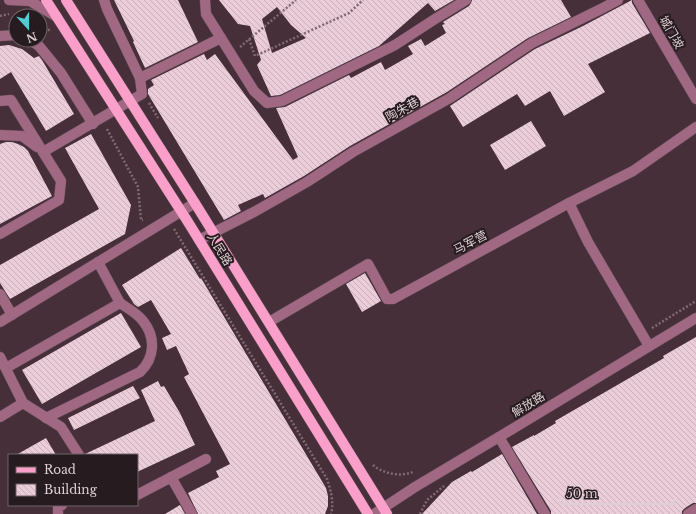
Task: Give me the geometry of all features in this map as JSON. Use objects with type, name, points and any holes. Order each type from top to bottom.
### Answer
[{"type":"main road","name":"人民路","points":[[46,0],[199,240],[368,514]]},
{"type":"main road","name":"人民路","points":[[67,1],[214,232],[385,511]]},
{"type":"street","points":[[0,1],[4,0]]},
{"type":"street","points":[[9,0],[30,1],[57,17]]},
{"type":"street","points":[[43,152],[142,94],[140,78],[116,30],[104,0]]},
{"type":"street","points":[[205,0],[206,14],[254,91],[267,103],[282,101],[395,45],[466,0]]},
{"type":"street","name":"陶朱巷","points":[[199,240],[254,212],[307,182],[353,152],[450,98],[532,43],[618,0]]},
{"type":"street","name":"城门坡","points":[[638,0],[696,99]]},
{"type":"street","points":[[140,78],[221,38]]},
{"type":"street","points":[[41,48],[62,73],[97,121]]},
{"type":"street","points":[[0,101],[11,100],[61,181],[59,200],[0,234]]},
{"type":"street","name":"马军营","points":[[269,322],[368,264],[387,299],[393,299],[569,203],[633,171],[696,127]]},
{"type":"street","points":[[0,135],[22,136],[43,152]]},
{"type":"street","points":[[0,322],[195,203]]},
{"type":"street","points":[[569,203],[588,242],[649,346]]},
{"type":"street","points":[[46,418],[140,372],[150,358],[152,345],[149,332],[142,320],[120,303],[98,262]]},
{"type":"street","points":[[0,294],[12,315]]},
{"type":"street","points":[[6,368],[120,303]]},
{"type":"street","name":"解放路","points":[[374,514],[385,511],[415,487],[696,318]]},
{"type":"street","points":[[0,357],[24,403],[61,427],[79,454]]},
{"type":"street","points":[[0,417],[24,403]]},
{"type":"street","points":[[499,437],[544,514]]},
{"type":"street","points":[[138,494],[206,459]]},
{"type":"street","points":[[171,477],[192,514]]},
{"type":"street","points":[[688,514],[696,509]]},
{"type":"path","points":[[231,54],[296,0]]},
{"type":"path","points":[[249,39],[255,56],[348,12],[363,0]]},
{"type":"path","points":[[48,29],[53,35]]},
{"type":"path","points":[[142,92],[158,118]]},
{"type":"path","points":[[97,121],[138,187],[141,220],[175,229],[327,479],[333,506],[331,514]]},
{"type":"path","points":[[642,334],[696,301]]},
{"type":"path","points":[[371,464],[388,473],[401,474],[410,473],[417,470]]},
{"type":"building","points":[[114,0],[178,0],[198,42],[145,68]]},
{"type":"building","points":[[219,0],[454,0],[435,11],[428,3],[379,46],[280,95],[271,96],[257,65],[261,60],[250,26],[238,24]],"holes":[[[277,7],[291,25],[306,38],[272,53],[262,19]]]},
{"type":"building","points":[[472,0],[561,0],[571,17],[528,38],[447,92],[350,146],[304,176],[265,198],[263,194],[238,205],[241,211],[224,220],[148,94],[148,89],[154,85],[151,80],[204,54],[207,60],[215,54],[293,160],[298,157],[276,108],[285,107],[349,75],[351,78],[381,62],[385,70],[413,54],[408,46],[421,39],[425,46],[446,33],[442,25],[445,24],[443,22],[469,6]]},
{"type":"building","points":[[632,0],[632,3],[650,33],[588,64],[605,92],[564,116],[550,91],[525,106],[517,94],[463,127],[450,106],[535,49]]},
{"type":"building","points":[[8,45],[8,48],[22,49],[34,58],[39,56],[74,114],[46,131],[11,72],[0,79],[0,46]]},
{"type":"building","points":[[531,121],[546,146],[505,170],[490,145]]},
{"type":"building","points":[[91,134],[131,205],[125,234],[10,299],[0,283],[0,265],[99,209],[65,148]]},
{"type":"building","points":[[6,142],[18,144],[28,151],[52,196],[0,224],[0,144]]},
{"type":"building","points":[[181,248],[200,279],[201,278],[326,488],[328,506],[325,514],[198,514],[188,493],[219,477],[216,471],[230,464],[184,377],[189,374],[176,346],[167,350],[162,338],[171,334],[151,300],[138,307],[134,304],[122,285]]},
{"type":"building","points":[[365,273],[381,301],[362,312],[346,284]]},
{"type":"building","points":[[121,313],[141,347],[42,404],[22,370]]},
{"type":"building","points":[[696,337],[696,503],[693,503],[685,508],[682,511],[682,514],[551,514],[551,511],[512,447],[556,423],[555,421],[664,358],[663,356]]},
{"type":"building","points":[[158,381],[161,387],[164,386],[180,413],[195,445],[138,472],[138,454],[85,454],[155,421],[141,390]]},
{"type":"building","points":[[133,386],[140,398],[74,430],[68,418]]},
{"type":"building","points":[[46,438],[55,454],[18,454]]},
{"type":"building","points":[[502,454],[537,514],[422,514],[452,482]]},
{"type":"building","points":[[180,505],[185,514],[165,514]]}]
